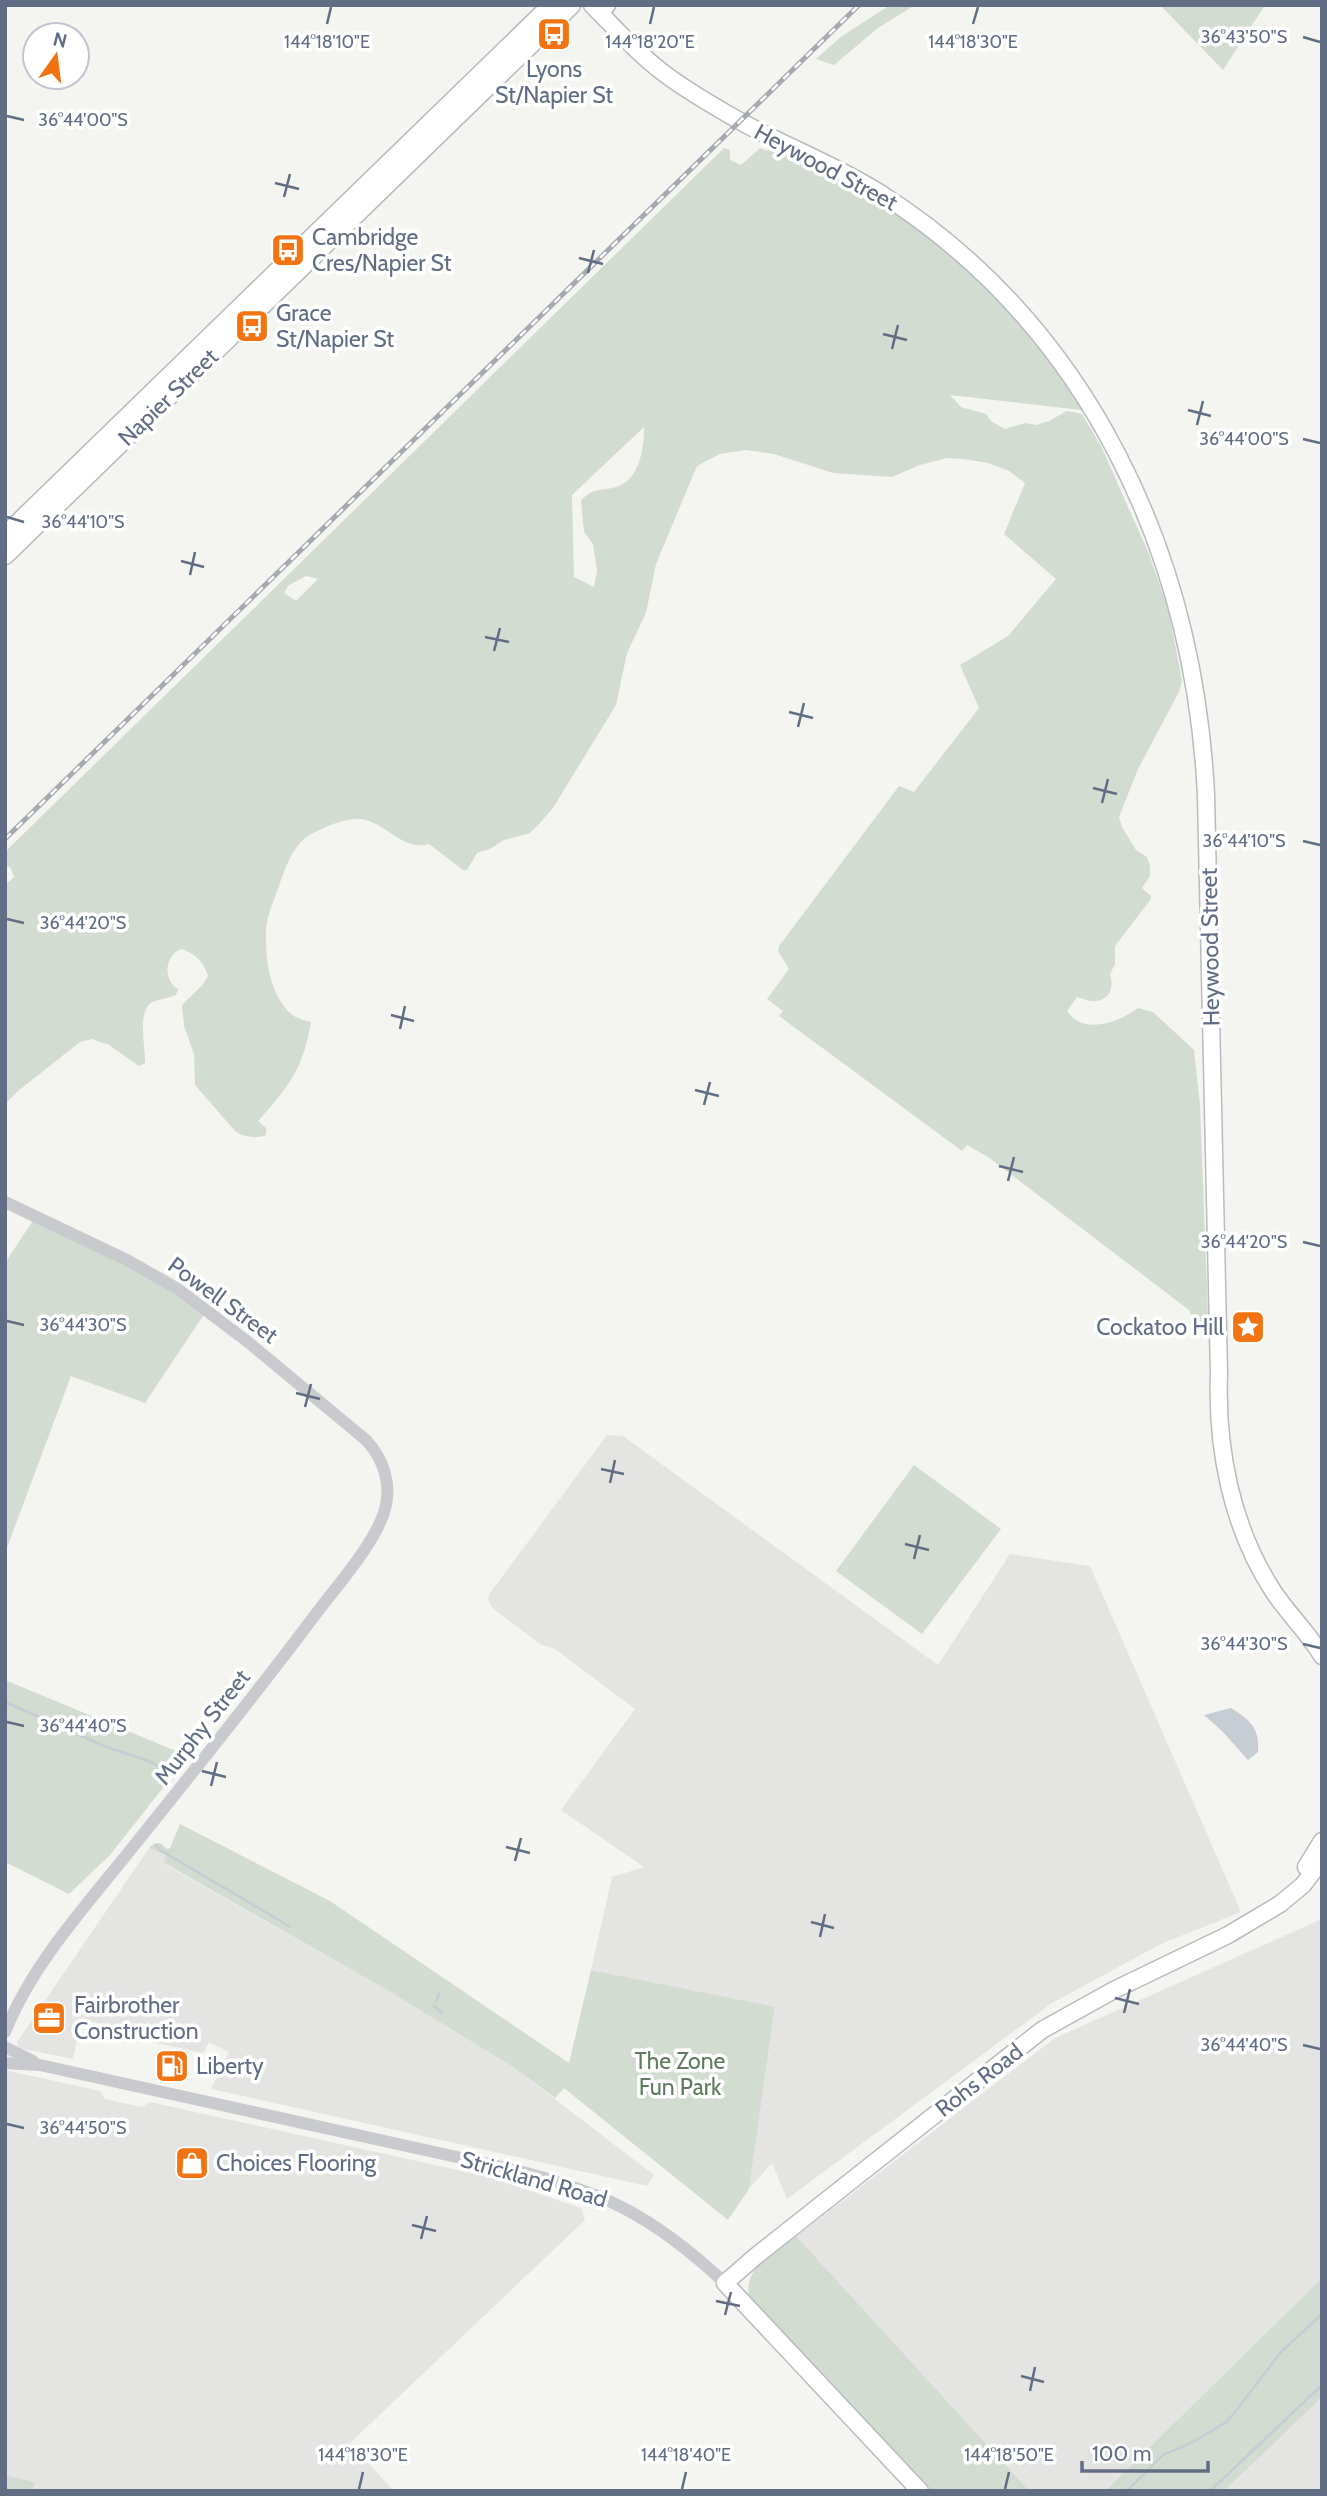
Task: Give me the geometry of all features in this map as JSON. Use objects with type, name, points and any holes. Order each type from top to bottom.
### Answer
[{"type":"highway","name":"Napier Street","points":[[5,536],[552,5]]},
{"type":"highway","name":"Napier Street","points":[[5,555],[571,5]]},
{"type":"highway","points":[[354,198],[364,198],[394,169],[429,143]]},
{"type":"highway","points":[[187,359],[243,314],[250,316]]},
{"type":"highway","points":[[148,398],[159,396],[217,348]]},
{"type":"main road","name":"Heywood Street","points":[[602,6],[688,89],[751,127],[865,183],[912,215],[969,261],[1017,309],[1066,370],[1107,434],[1145,511],[1172,585],[1184,630],[1203,746],[1207,815],[1219,1374],[1232,1460],[1245,1509],[1273,1576],[1322,1656]]},
{"type":"main road","name":"Rohs Road","points":[[1259,1917],[1297,1880],[1322,1840]]},
{"type":"main road","name":"Rohs Road","points":[[725,2283],[1042,2030],[1259,1917],[1292,1896],[1322,1860]]},
{"type":"main road","name":"Strickland Road","points":[[725,2283],[920,2491]]},
{"type":"street","name":"Powell Street","points":[[5,1202],[127,1260],[194,1300],[354,1429],[373,1447],[385,1471]]},
{"type":"street","name":"Murphy Street","points":[[5,2032],[23,1997],[72,1923],[244,1709],[364,1549],[385,1510],[385,1471]]},
{"type":"street","name":"Murphy Street","points":[[5,2015],[23,1997]]},
{"type":"street","name":"Strickland Road","points":[[5,2047],[40,2065]]},
{"type":"street","name":"Strickland Road","points":[[5,2063],[40,2065],[502,2167],[570,2185],[612,2201],[647,2220],[682,2244],[725,2283]]},
{"type":"shaded area","points":[[607,1435],[623,1436],[938,1665],[1010,1554],[1090,1566],[1241,1912],[1163,1943],[1052,2003],[787,2199],[772,2163],[749,2189],[775,2008],[591,1970],[612,1877],[644,1867],[561,1810],[635,1709],[555,1649],[540,1644],[495,1610],[488,1598]]},
{"type":"shaded area","points":[[1231,1708],[1248,1721],[1257,1737],[1258,1752],[1248,1760],[1204,1715]]},
{"type":"shaded area","points":[[149,1848],[165,1855],[164,1864],[387,1990],[513,2067],[654,2175],[647,2186],[211,2089],[229,2052],[209,2042],[203,2053],[105,2032],[106,2025],[81,2019],[73,2059],[19,2048],[17,2042]]},
{"type":"shaded area","points":[[1322,1919],[1322,2278],[1105,2491],[1028,2491],[794,2238],[1055,2038]]},
{"type":"shaded area","points":[[5,2070],[100,2091],[105,2099],[142,2107],[150,2102],[489,2177],[581,2208],[585,2220],[350,2443],[394,2491],[33,2491],[35,2482],[5,2475]]},
{"type":"shaded area","points":[[1322,2397],[1322,2491],[1224,2491],[1316,2401]]},
{"type":"green space","points":[[890,5],[915,5],[878,28],[834,65],[816,59],[842,36]]},
{"type":"green space","points":[[1160,5],[1265,5],[1223,70]]},
{"type":"green space","points":[[724,148],[730,150],[730,160],[741,165],[760,148],[767,151],[769,148],[902,209],[991,277],[1089,411],[950,395],[961,407],[986,414],[991,421],[1005,429],[1025,423],[1036,425],[1067,411],[1082,414],[1101,446],[1149,554],[1169,612],[1182,681],[1179,692],[1138,769],[1119,817],[1136,850],[1147,857],[1150,876],[1142,888],[1151,899],[1115,946],[1115,964],[1110,974],[1112,983],[1108,995],[1093,1001],[1077,997],[1067,1011],[1082,1023],[1091,1025],[1111,1022],[1138,1008],[1153,1012],[1194,1050],[1200,1105],[1208,1316],[1201,1323],[1193,1318],[1189,1310],[988,1157],[967,1145],[962,1151],[779,1016],[783,1011],[767,999],[789,969],[778,951],[779,946],[899,786],[914,792],[979,708],[960,665],[1008,636],[1056,579],[1004,534],[1025,483],[1009,471],[988,463],[947,458],[920,465],[892,477],[833,473],[774,454],[746,450],[720,454],[697,466],[656,564],[646,613],[627,653],[616,705],[553,808],[530,833],[504,840],[477,853],[467,870],[463,870],[429,844],[411,844],[379,825],[361,819],[338,822],[315,832],[302,841],[293,853],[268,918],[268,962],[272,983],[282,1003],[293,1015],[311,1022],[299,1065],[258,1121],[266,1128],[266,1135],[251,1137],[236,1132],[195,1085],[194,1054],[184,1026],[182,1006],[203,985],[208,976],[198,959],[181,949],[171,957],[168,968],[170,980],[178,989],[176,995],[153,1002],[145,1013],[145,1063],[139,1066],[109,1045],[92,1039],[80,1042],[5,1104],[5,885],[14,877],[10,867],[5,866],[5,852]],"holes":[[[644,427],[639,462],[630,478],[616,487],[594,491],[581,500],[584,532],[593,544],[597,571],[594,587],[574,577],[572,495]],[[306,576],[318,579],[296,601],[284,593],[289,585]]]},
{"type":"green space","points":[[36,1216],[207,1310],[145,1403],[71,1376],[5,1553],[5,1263]]},
{"type":"green space","points":[[914,1465],[1001,1529],[922,1634],[836,1571]]},
{"type":"green space","points":[[5,1680],[188,1756],[110,1855],[69,1894],[5,1862]]},
{"type":"green space","name":"The Zone Fun Park","points":[[180,1824],[330,1901],[569,2063],[591,1970],[775,2007],[749,2189],[728,2220],[564,2088],[555,2098],[513,2067],[387,1990],[164,1863],[165,1855],[149,1848],[160,1843],[167,1849],[170,1848]]},
{"type":"green space","points":[[796,2236],[1029,2491],[927,2491],[751,2303],[748,2291],[753,2272],[768,2256]]},
{"type":"green space","points":[[1322,2278],[1322,2397],[1224,2491],[1105,2491]]},
{"type":"green space","points":[[5,2475],[35,2482],[33,2491],[5,2491]]},
{"type":"waterway","points":[[5,1702],[106,1747],[149,1761],[166,1770],[170,1776]]},
{"type":"waterway","points":[[156,1845],[160,1850],[289,1926]]},
{"type":"waterway","points":[[436,2001],[440,1992]]},
{"type":"waterway","points":[[434,2006],[442,2013]]},
{"type":"waterway","points":[[1127,2491],[1163,2455],[1193,2442],[1228,2421],[1281,2352],[1322,2314]]},
{"type":"waterway","points":[[1210,2491],[1322,2385]]},
{"type":"railway","points":[[5,839],[859,5]]},
{"type":"place","name":"Lyons St/Napier St","points":[[554,34]]},
{"type":"place","name":"Cambridge Cres/Napier St","points":[[288,250]]},
{"type":"place","name":"Grace St/Napier St","points":[[252,326]]},
{"type":"place","name":"Cockatoo Hill","points":[[1248,1327]]},
{"type":"place","name":"Fairbrother Construction","points":[[49,2018]]},
{"type":"place","name":"Liberty","points":[[172,2066]]},
{"type":"place","name":"Choices Flooring","points":[[192,2163]]}]
